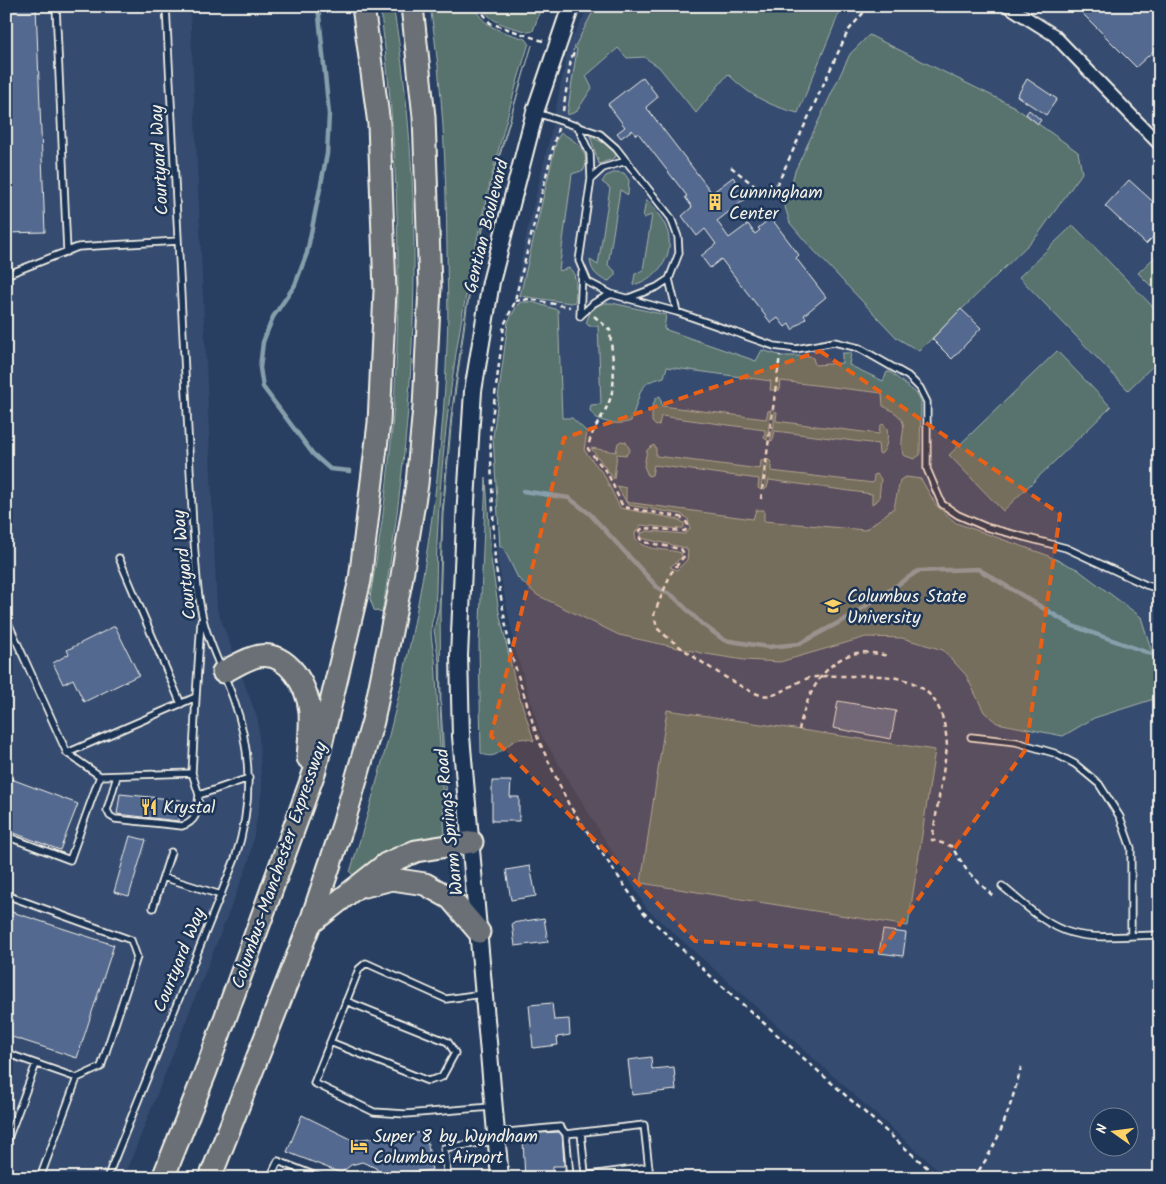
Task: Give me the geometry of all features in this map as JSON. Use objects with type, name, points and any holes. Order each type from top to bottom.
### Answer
[{"type":"highway","name":"Columbus-Manchester Expressway","points":[[163,1178],[206,1071],[316,770],[360,580],[379,423],[385,291],[379,124],[363,6]]},
{"type":"highway","points":[[210,1178],[310,924],[342,825],[373,721],[401,582],[417,484],[424,408],[430,286],[424,117],[412,6]]},
{"type":"highway","points":[[223,672],[258,656],[278,658],[293,670],[305,692],[310,711],[310,738],[302,808]]},
{"type":"highway","points":[[310,924],[386,864],[416,851],[472,842]]},
{"type":"highway","points":[[355,889],[392,878],[425,884],[450,898],[480,932]]},
{"type":"main road","name":"Gentian Boulevard","points":[[468,462],[473,391],[491,282],[535,112],[571,6]]},
{"type":"main road","name":"Warm Springs Road","points":[[468,462],[459,656],[461,736],[480,932],[500,1178]]},
{"type":"street","points":[[1008,6],[1054,35],[1160,145]]},
{"type":"lane","points":[[56,6],[67,252]]},
{"type":"lane","name":"Courtyard Way","points":[[107,1178],[243,836],[247,813],[249,778],[246,743],[241,720],[202,614],[193,528],[166,6]]},
{"type":"lane","points":[[535,112],[600,134],[626,161],[671,218],[678,237],[679,253],[669,279],[677,312]]},
{"type":"lane","points":[[577,125],[590,154],[591,179],[581,236],[579,260],[582,273],[583,309]]},
{"type":"lane","points":[[591,179],[603,168],[626,161]]},
{"type":"lane","points":[[6,275],[78,247],[178,241]]},
{"type":"lane","points":[[582,273],[588,282],[611,294],[677,312],[781,346],[808,348],[834,342],[859,348],[908,376],[920,388],[927,402],[927,469],[942,504],[958,515],[986,527],[1027,536],[1066,548],[1146,585],[1160,589]]},
{"type":"lane","points":[[626,299],[657,287],[669,279]]},
{"type":"lane","points":[[583,309],[611,294]]},
{"type":"lane","points":[[119,558],[181,704]]},
{"type":"lane","points":[[117,776],[107,810],[110,816],[115,819],[182,826],[191,823],[196,816],[199,795],[192,773],[202,614]]},
{"type":"lane","points":[[6,618],[67,753],[100,776],[192,773]]},
{"type":"lane","points":[[67,753],[196,697]]},
{"type":"lane","points":[[971,737],[1016,742],[1054,752],[1075,764],[1099,784],[1120,817],[1131,848],[1131,935]]},
{"type":"lane","points":[[6,836],[70,860],[100,776]]},
{"type":"lane","points":[[199,795],[249,778]]},
{"type":"lane","points":[[153,908],[171,852]]},
{"type":"lane","points":[[163,877],[221,895]]},
{"type":"lane","points":[[1002,886],[1043,919],[1070,933],[1086,935],[1160,935]]},
{"type":"lane","points":[[6,895],[132,940],[136,957],[101,1067],[77,1078],[6,1053]]},
{"type":"lane","points":[[484,993],[446,999],[366,963],[359,969],[314,1083],[374,1112],[406,1114],[494,1107]]},
{"type":"lane","points":[[330,1042],[428,1081],[442,1077],[455,1053],[448,1042],[346,1001]]},
{"type":"lane","points":[[6,1144],[36,1064]]},
{"type":"lane","points":[[40,1178],[77,1078]]},
{"type":"lane","points":[[566,1134],[644,1125],[650,1178]]},
{"type":"lane","points":[[448,1178],[444,1148],[560,1127],[566,1134],[568,1177],[649,1168]]},
{"type":"lane","points":[[581,1132],[585,1174]]},
{"type":"lane","points":[[270,1178],[278,1161],[321,1178]]},
{"type":"lane","points":[[356,1178],[362,1174],[371,1178]]},
{"type":"path","points":[[731,167],[756,187],[772,189],[778,183],[848,30],[869,6]]},
{"type":"path","points":[[515,301],[529,299],[583,309],[610,330],[612,396],[589,438],[588,449],[608,474],[623,507],[685,520],[688,525],[685,531],[644,528],[640,530],[639,535],[644,542],[681,549],[684,552],[684,559],[671,573],[654,614],[657,628],[716,672],[759,695],[778,694],[809,678],[822,677],[877,675],[909,680],[924,689],[937,703],[946,722],[947,748],[932,840],[951,846],[968,872],[994,897]]},
{"type":"path","points":[[761,499],[781,346]]},
{"type":"path","points":[[491,459],[495,562],[510,650],[538,738],[569,805],[642,911],[705,971],[939,1178]]},
{"type":"path","points":[[799,730],[807,698],[822,677],[834,665],[856,654],[867,652],[888,656]]},
{"type":"path","points":[[973,1178],[1002,1129],[1022,1064]]},
{"type":"highlighted area","points":[[820,351],[1060,514],[1026,749],[880,952],[695,941],[491,736],[564,438]]},
{"type":"shaded area","points":[[6,6],[190,6],[217,609],[258,720],[262,791],[249,861],[124,1178],[6,1178]]},
{"type":"shaded area","name":"Columbus State University","points":[[589,6],[1160,6],[1160,1178],[947,1178],[647,909],[541,735],[515,649],[498,562],[498,444],[509,323],[526,236],[549,141],[569,44]]},
{"type":"green space","points":[[380,6],[393,6],[404,81],[411,157],[414,233],[410,386],[394,538],[382,613],[374,610],[370,599],[391,445],[398,299],[394,152]]},
{"type":"green space","points":[[430,6],[474,6],[478,14],[489,25],[503,32],[526,39],[529,43],[494,166],[467,290],[456,352],[441,478],[435,610],[431,629],[435,659],[445,838],[354,876],[350,872],[387,743],[416,612],[437,479],[443,412],[448,320],[446,187],[441,96]]},
{"type":"green space","points":[[482,6],[542,6],[533,31],[529,32],[496,21],[490,17]]},
{"type":"green space","points":[[596,6],[842,6],[798,113],[760,99],[728,74],[696,113],[659,67],[644,57],[627,58],[618,48],[586,76],[592,88],[576,112],[567,115],[577,49],[574,48]]},
{"type":"green space","points":[[869,35],[1013,106],[1078,152],[1082,173],[1037,236],[919,351],[897,338],[805,241],[790,223],[785,207],[795,171],[850,54]]},
{"type":"green space","points":[[532,45],[498,162],[485,220],[467,308],[452,417],[443,514],[440,609],[441,708],[449,832],[442,765],[439,662],[434,630],[439,608],[442,513],[451,416],[466,308],[483,220],[495,168]]},
{"type":"green space","points":[[561,133],[580,147],[586,164],[584,170],[572,174],[559,271],[569,268],[574,274],[576,293],[575,302],[571,303],[520,296],[557,139]]},
{"type":"green space","points":[[590,136],[604,143],[616,154],[615,158],[599,164]]},
{"type":"green space","points":[[616,172],[624,173],[629,180],[628,195],[620,190],[608,265],[615,271],[615,275],[609,281],[596,274],[590,260],[598,265],[610,188],[602,182],[606,176]]},
{"type":"green space","points":[[646,199],[659,214],[665,225],[668,235],[668,254],[658,270],[643,282],[633,285],[635,274],[643,270],[652,215],[643,218]]},
{"type":"green space","points":[[1073,225],[1160,314],[1160,359],[1128,390],[1019,277]]},
{"type":"green space","points":[[1160,252],[1160,295],[1138,273]]},
{"type":"green space","points":[[532,302],[558,310],[562,418],[572,418],[587,432],[584,450],[604,475],[620,508],[677,519],[684,523],[684,527],[680,529],[641,525],[635,533],[636,539],[646,546],[681,553],[682,557],[670,567],[677,570],[687,560],[688,551],[686,548],[645,539],[641,537],[641,533],[648,531],[685,534],[690,529],[688,519],[681,514],[628,505],[626,502],[753,519],[756,510],[764,510],[764,521],[865,530],[894,508],[900,480],[906,477],[921,479],[936,505],[956,523],[1044,554],[1077,569],[1141,617],[1160,678],[1154,699],[1094,718],[1063,736],[997,723],[984,712],[966,675],[943,650],[902,638],[866,637],[780,662],[744,660],[706,654],[619,635],[537,595],[518,578],[503,547],[500,547],[493,437],[508,322],[518,304]]},
{"type":"green space","points":[[601,303],[612,303],[666,315],[664,329],[756,361],[762,350],[782,356],[809,356],[813,358],[815,365],[842,363],[842,353],[851,353],[849,365],[883,381],[887,372],[890,372],[916,393],[921,401],[920,455],[914,459],[903,455],[903,422],[900,417],[883,406],[882,393],[781,381],[780,390],[770,390],[771,381],[667,367],[664,377],[648,382],[641,390],[631,421],[614,423],[602,421],[590,410],[591,405],[601,404],[598,326],[589,326],[586,323],[591,310]]},
{"type":"green space","points":[[1057,351],[1111,407],[1003,511],[949,455]]},
{"type":"green space","points":[[660,396],[662,406],[766,419],[768,411],[771,410],[767,440],[764,438],[765,430],[661,416],[659,425],[656,426],[652,422],[652,407],[656,398]]},
{"type":"green space","points":[[774,411],[777,412],[776,421],[879,434],[880,426],[883,424],[887,428],[886,444],[882,453],[879,454],[878,444],[775,431],[773,440],[770,441],[774,425]]},
{"type":"green space","points":[[621,441],[626,442],[630,450],[626,455],[617,454],[614,479],[591,448],[616,452],[618,443]]},
{"type":"green space","points":[[654,445],[656,456],[760,469],[761,461],[765,459],[761,490],[758,488],[759,479],[654,465],[652,475],[648,476],[644,466],[647,450]]},
{"type":"green space","points":[[768,459],[771,462],[771,471],[873,483],[874,475],[877,474],[881,479],[879,499],[872,504],[872,494],[769,480],[767,488],[764,490]]},
{"type":"green space","points":[[486,477],[491,559],[499,612],[516,686],[534,741],[517,740],[495,755],[488,756],[481,753],[479,646]]},
{"type":"green space","points":[[617,486],[626,488],[626,502]]},
{"type":"green space","points":[[667,710],[935,750],[908,926],[641,883]]},
{"type":"building","points":[[6,6],[36,6],[45,232],[6,233]]},
{"type":"building","points":[[1075,6],[1160,6],[1160,45],[1136,67]]},
{"type":"building","name":"Cunningham Center","points":[[643,77],[658,97],[646,107],[712,193],[733,177],[748,197],[717,221],[729,238],[748,224],[755,234],[760,230],[758,228],[771,218],[799,255],[796,258],[826,297],[804,315],[806,318],[792,330],[789,324],[785,327],[778,318],[771,323],[721,259],[710,268],[701,256],[716,244],[705,229],[697,236],[682,216],[692,207],[685,197],[687,196],[638,133],[636,135],[632,130],[621,138],[617,133],[625,127],[608,104]]},
{"type":"building","points":[[1027,79],[1057,99],[1046,115],[1017,96]]},
{"type":"building","points":[[1029,110],[1041,120],[1038,124],[1026,114]]},
{"type":"building","points":[[1129,180],[1160,208],[1160,230],[1146,244],[1105,206]]},
{"type":"building","points":[[961,309],[981,328],[952,359],[932,339]]},
{"type":"building","points":[[115,626],[139,675],[84,702],[73,679],[63,684],[53,663],[69,654],[67,650]]},
{"type":"building","points":[[838,701],[896,711],[891,739],[833,728]]},
{"type":"building","points":[[6,777],[78,804],[60,850],[6,830]]},
{"type":"building","points":[[492,781],[511,781],[510,797],[519,797],[519,821],[492,821]]},
{"type":"building","name":"Krystal","points":[[120,794],[181,800],[179,821],[117,814]]},
{"type":"building","points":[[130,836],[146,840],[129,896],[114,892]]},
{"type":"building","points":[[530,866],[536,896],[511,900],[506,870]]},
{"type":"building","points":[[6,910],[114,945],[77,1058],[6,1035]]},
{"type":"building","points":[[544,918],[548,942],[515,946],[512,923]]},
{"type":"building","points":[[883,930],[906,933],[903,956],[879,953]]},
{"type":"building","points":[[552,1003],[554,1020],[569,1019],[570,1035],[557,1037],[558,1045],[533,1048],[529,1005]]},
{"type":"building","points":[[651,1057],[652,1069],[674,1067],[676,1090],[632,1095],[628,1060]]},
{"type":"building","name":"Super 8 by Wyndham Columbus Airport","points":[[302,1115],[353,1140],[426,1132],[432,1170],[380,1176],[376,1168],[362,1162],[351,1165],[341,1173],[287,1152]]},
{"type":"building","points":[[562,1132],[564,1166],[553,1166],[553,1176],[525,1178],[523,1141],[538,1140],[537,1133]]},
{"type":"waterway","points":[[318,6],[329,114],[327,154],[307,253],[295,285],[273,317],[263,342],[260,368],[263,387],[313,454],[330,469],[350,471]]},
{"type":"waterway","points":[[523,491],[569,498],[590,514],[658,588],[673,596],[702,624],[724,640],[768,647],[799,644],[851,616],[918,571],[978,569],[1073,626],[1160,657]]},
{"type":"place","name":"Cunningham Center","points":[[715,202]]},
{"type":"place","name":"Columbus State University","points":[[833,606]]},
{"type":"place","name":"Krystal","points":[[149,807]]},
{"type":"place","name":"Super 8 by Wyndham Columbus Airport","points":[[359,1146]]}]
